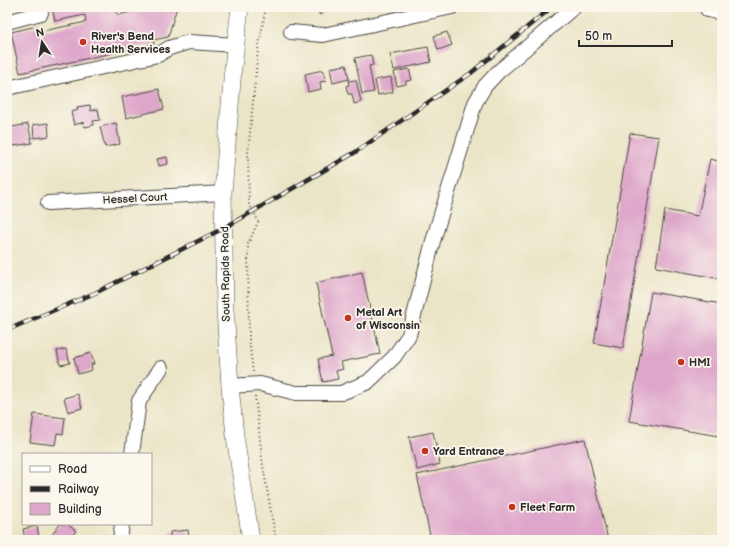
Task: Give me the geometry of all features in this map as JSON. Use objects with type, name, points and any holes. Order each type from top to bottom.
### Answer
[{"type":"main road","name":"South Rapids Road","points":[[240,7],[223,193],[225,309],[235,436],[251,540]]},
{"type":"street","points":[[7,22],[41,13],[39,7]]},
{"type":"street","points":[[291,32],[323,35],[452,7]]},
{"type":"street","points":[[230,386],[260,384],[296,393],[340,394],[368,382],[394,357],[408,335],[433,241],[475,103],[485,86],[498,72],[574,7]]},
{"type":"street","points":[[706,7],[708,10],[722,13]]},
{"type":"street","points":[[7,88],[158,55],[169,48],[189,42],[236,44]]},
{"type":"street","name":"Hessel Court","points":[[48,203],[223,193]]},
{"type":"street","points":[[132,453],[139,401],[161,368]]},
{"type":"street","points":[[120,540],[122,525]]},
{"type":"path","points":[[266,7],[258,50],[248,153],[249,204],[258,222],[248,244],[249,338],[263,466],[276,540]]},
{"type":"building","name":"River's Bend Health Services","points":[[52,7],[113,7],[114,11],[119,15],[135,11],[137,7],[177,7],[168,37],[153,40],[154,44],[20,73],[11,32],[37,26],[38,32],[86,22],[85,15],[55,21]]},
{"type":"building","points":[[322,7],[325,11],[320,15],[315,8]]},
{"type":"building","points":[[447,32],[452,45],[438,50],[434,36]]},
{"type":"building","points":[[428,47],[431,62],[394,70],[390,54]]},
{"type":"building","points":[[371,55],[373,65],[369,66],[374,92],[362,94],[355,58]]},
{"type":"building","points":[[346,65],[349,79],[333,83],[330,68]]},
{"type":"building","points":[[409,69],[412,80],[406,81],[406,84],[397,86],[394,72]]},
{"type":"building","points":[[323,70],[326,81],[320,82],[321,89],[308,92],[305,74]]},
{"type":"building","points":[[391,77],[393,92],[378,95],[375,80]]},
{"type":"building","points":[[356,80],[361,102],[354,104],[352,94],[348,94],[346,86],[349,85],[348,81]]},
{"type":"building","points":[[159,89],[164,109],[126,118],[122,97]]},
{"type":"building","points":[[90,105],[91,111],[98,109],[100,120],[93,121],[94,125],[85,127],[84,122],[74,125],[71,112],[78,110],[77,107]]},
{"type":"building","points":[[48,123],[49,136],[34,138],[33,125]]},
{"type":"building","points":[[116,123],[120,144],[105,147],[100,127]]},
{"type":"building","points":[[28,124],[32,143],[7,147],[7,128]]},
{"type":"building","points":[[630,133],[659,137],[623,348],[594,343]]},
{"type":"building","points":[[167,157],[168,164],[159,166],[157,159]]},
{"type":"building","points":[[710,159],[722,162],[722,279],[656,267],[665,210],[698,216]]},
{"type":"building","name":"Metal Art of Wisconsin","points":[[362,272],[380,354],[341,362],[343,369],[336,371],[338,379],[323,382],[318,359],[332,356],[316,283]]},
{"type":"building","name":"HMI","points":[[651,292],[722,304],[722,419],[719,436],[629,421]]},
{"type":"building","points":[[66,349],[70,363],[60,365],[57,351]]},
{"type":"building","points":[[91,353],[94,364],[91,364],[92,370],[78,374],[74,358]]},
{"type":"building","points":[[78,394],[82,408],[68,412],[64,398]]},
{"type":"building","points":[[34,414],[65,418],[63,434],[57,433],[55,445],[30,442]]},
{"type":"building","name":"Yard Entrance","points":[[433,432],[440,464],[417,470],[409,437]]},
{"type":"building","name":"Fleet Farm","points":[[585,439],[608,540],[431,540],[417,475]]},
{"type":"building","points":[[59,525],[68,525],[76,531],[69,540],[48,540]]},
{"type":"building","points":[[37,526],[39,537],[25,540],[23,529]]},
{"type":"building","points":[[188,530],[189,540],[170,540],[170,532]]},
{"type":"railway","points":[[7,330],[95,293],[224,228],[354,153],[471,73],[552,7]]},
{"type":"place","name":"River's Bend Health Services","points":[[83,42]]},
{"type":"place","name":"Metal Art of Wisconsin","points":[[348,318]]},
{"type":"place","name":"HMI","points":[[681,362]]},
{"type":"place","name":"Yard Entrance","points":[[425,451]]},
{"type":"place","name":"Fleet Farm","points":[[512,507]]}]
